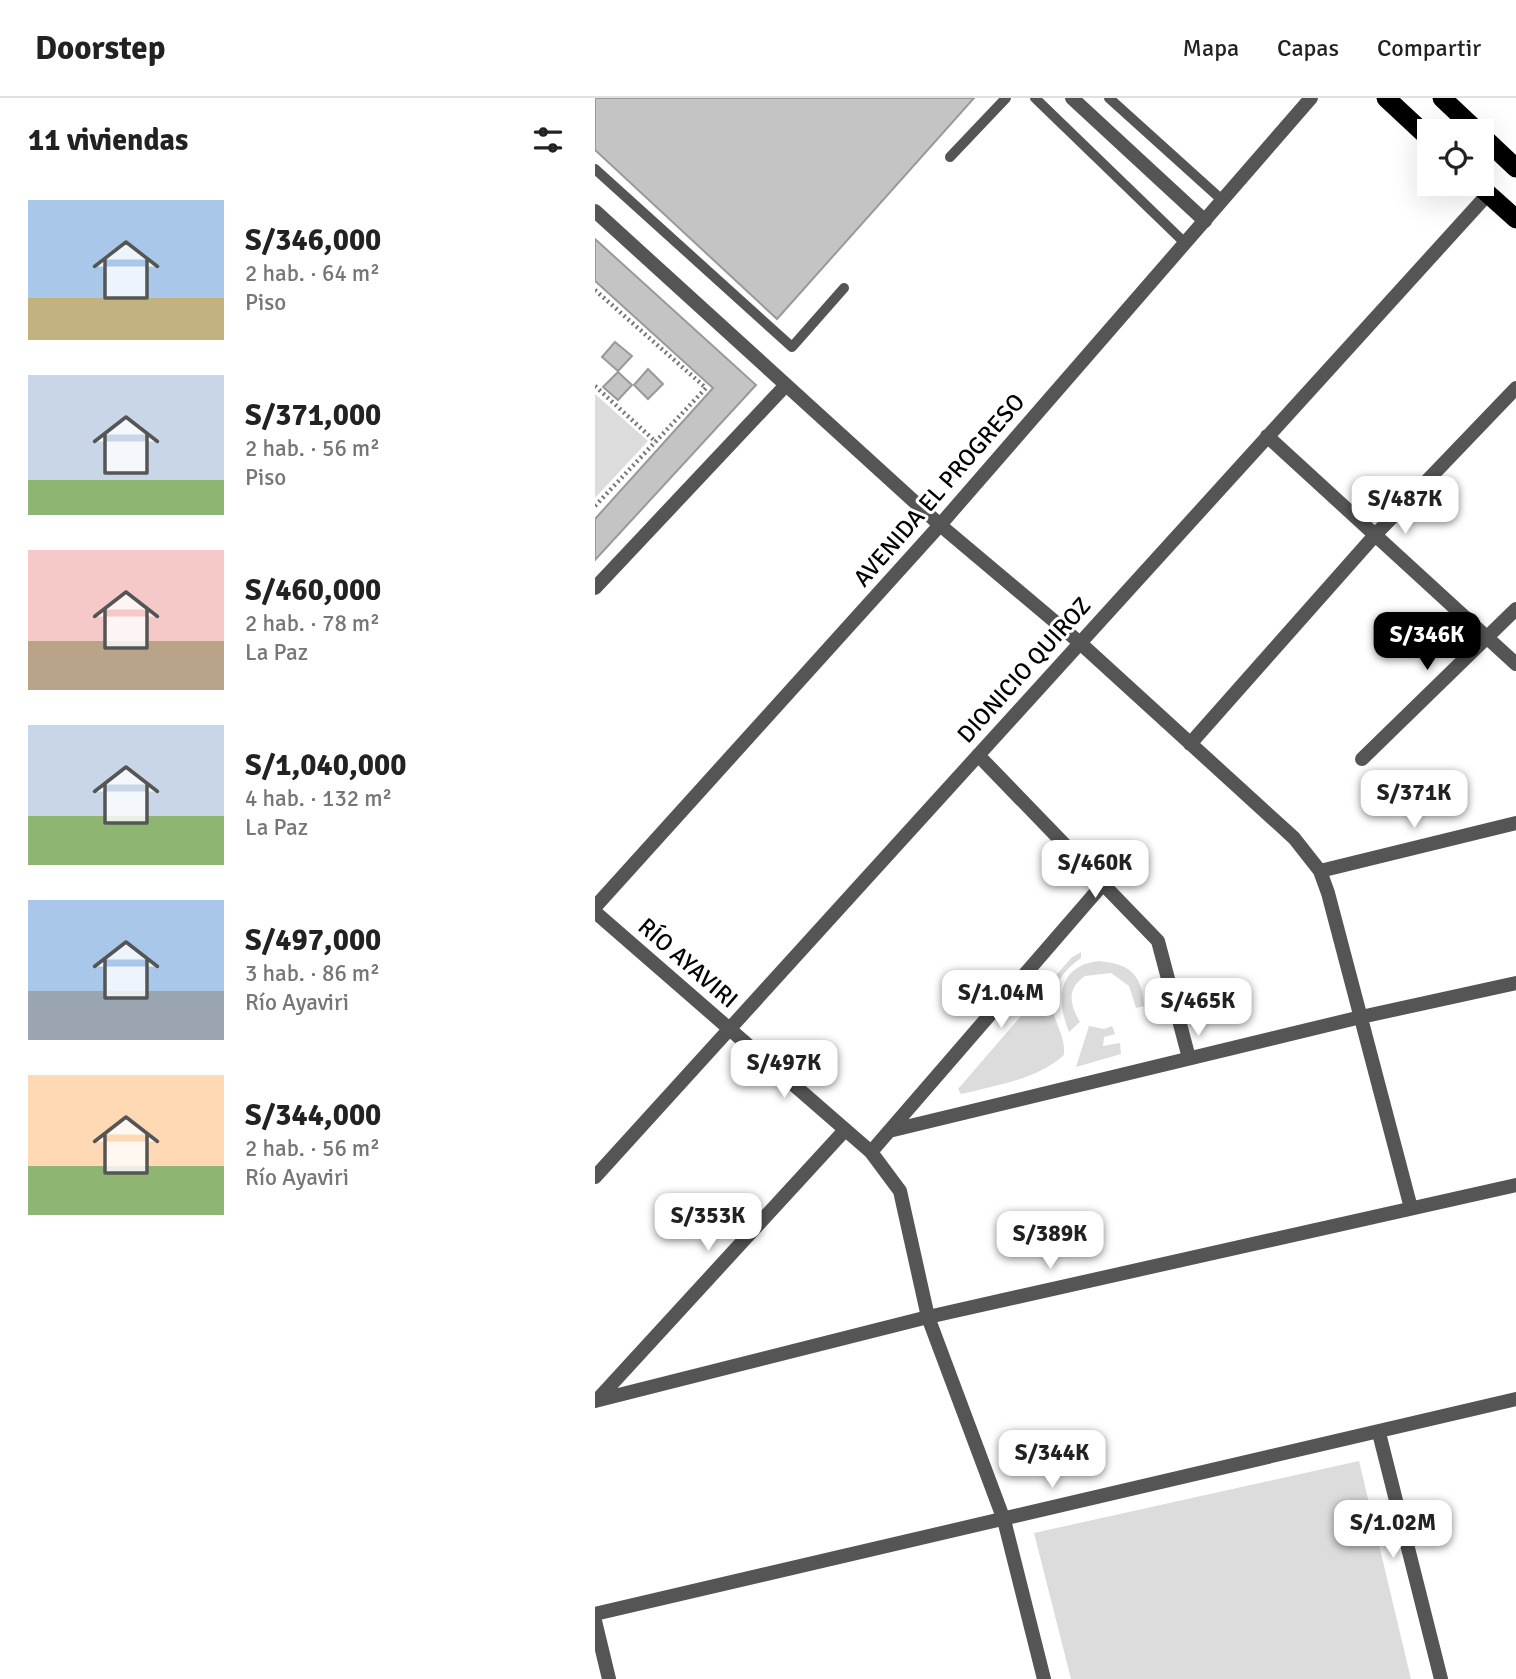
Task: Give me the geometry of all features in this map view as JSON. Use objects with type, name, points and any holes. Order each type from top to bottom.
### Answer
[{"type":"highway","points":[[1386,98],[1417,127]]},
{"type":"highway","points":[[1442,98],[1464,119]]},
{"type":"highway","points":[[1494,147],[1516,168]]},
{"type":"highway","points":[[1491,196],[1516,219]]},
{"type":"street","points":[[1072,98],[1205,221]]},
{"type":"street","name":"AVENIDA EL PROGRESO","points":[[595,907],[940,525],[1311,98]]},
{"type":"street","name":"DIONICIO QUIROZ","points":[[595,1177],[1268,436],[1477,196]]},
{"type":"street","points":[[595,211],[940,525],[1079,642],[1294,838],[1319,871],[1328,893],[1411,1208]]},
{"type":"street","points":[[595,589],[786,385]]},
{"type":"street","points":[[1190,744],[1376,534],[1516,388]]},
{"type":"street","points":[[1268,436],[1490,637],[1516,664]]},
{"type":"street","points":[[1361,759],[1516,609]]},
{"type":"street","points":[[978,755],[1159,941],[1189,1058]]},
{"type":"street","points":[[1319,871],[1516,824]]},
{"type":"street","points":[[871,1152],[1103,884]]},
{"type":"street","name":"RÍO AYAVIRI","points":[[595,912],[871,1152],[900,1191],[928,1317],[1004,1520],[1044,1679]]},
{"type":"street","points":[[890,1131],[1361,1017],[1516,983]]},
{"type":"street","points":[[596,1400],[845,1129]]},
{"type":"street","points":[[596,1400],[928,1317],[1516,1185]]},
{"type":"street","points":[[595,1614],[1516,1399]]},
{"type":"street","points":[[1379,1433],[1441,1679]]},
{"type":"street","points":[[595,1622],[609,1679]]},
{"type":"lane","points":[[950,157],[1006,98]]},
{"type":"lane","points":[[1035,98],[1185,243]]},
{"type":"lane","points":[[1109,98],[1222,200]]},
{"type":"lane","points":[[595,169],[792,347],[844,288]]},
{"type":"path","points":[[595,290],[706,388],[595,506]]},
{"type":"path","points":[[595,386],[656,442]]},
{"type":"shaded area","points":[[595,394],[648,441],[595,498]]},
{"type":"shaded area","points":[[1081,952],[1081,958],[1062,976],[1054,991],[1053,1009],[1063,1040],[1064,1055],[1029,1076],[961,1094],[958,1089],[1071,958]]},
{"type":"shaded area","points":[[1099,961],[1126,968],[1137,978],[1144,1006],[1136,1008],[1129,986],[1111,973],[1085,976],[1072,992],[1072,1003],[1080,1022],[1069,1032],[1062,1008],[1063,986],[1075,970],[1085,964]]},
{"type":"shaded area","points":[[1089,1026],[1104,1029],[1112,1026],[1115,1034],[1104,1037],[1103,1046],[1120,1043],[1121,1054],[1076,1067]]},
{"type":"shaded area","points":[[1359,1461],[1411,1679],[1071,1679],[1034,1533]]},
{"type":"building","points":[[595,98],[974,98],[777,319],[595,150]]},
{"type":"building","points":[[595,239],[756,385],[595,560],[595,519],[713,388],[595,281]]},
{"type":"building","points":[[615,342],[632,356],[618,371],[602,357]]},
{"type":"building","points":[[648,369],[663,384],[648,399],[634,385]]},
{"type":"building","points":[[618,372],[632,385],[618,400],[603,387]]}]
